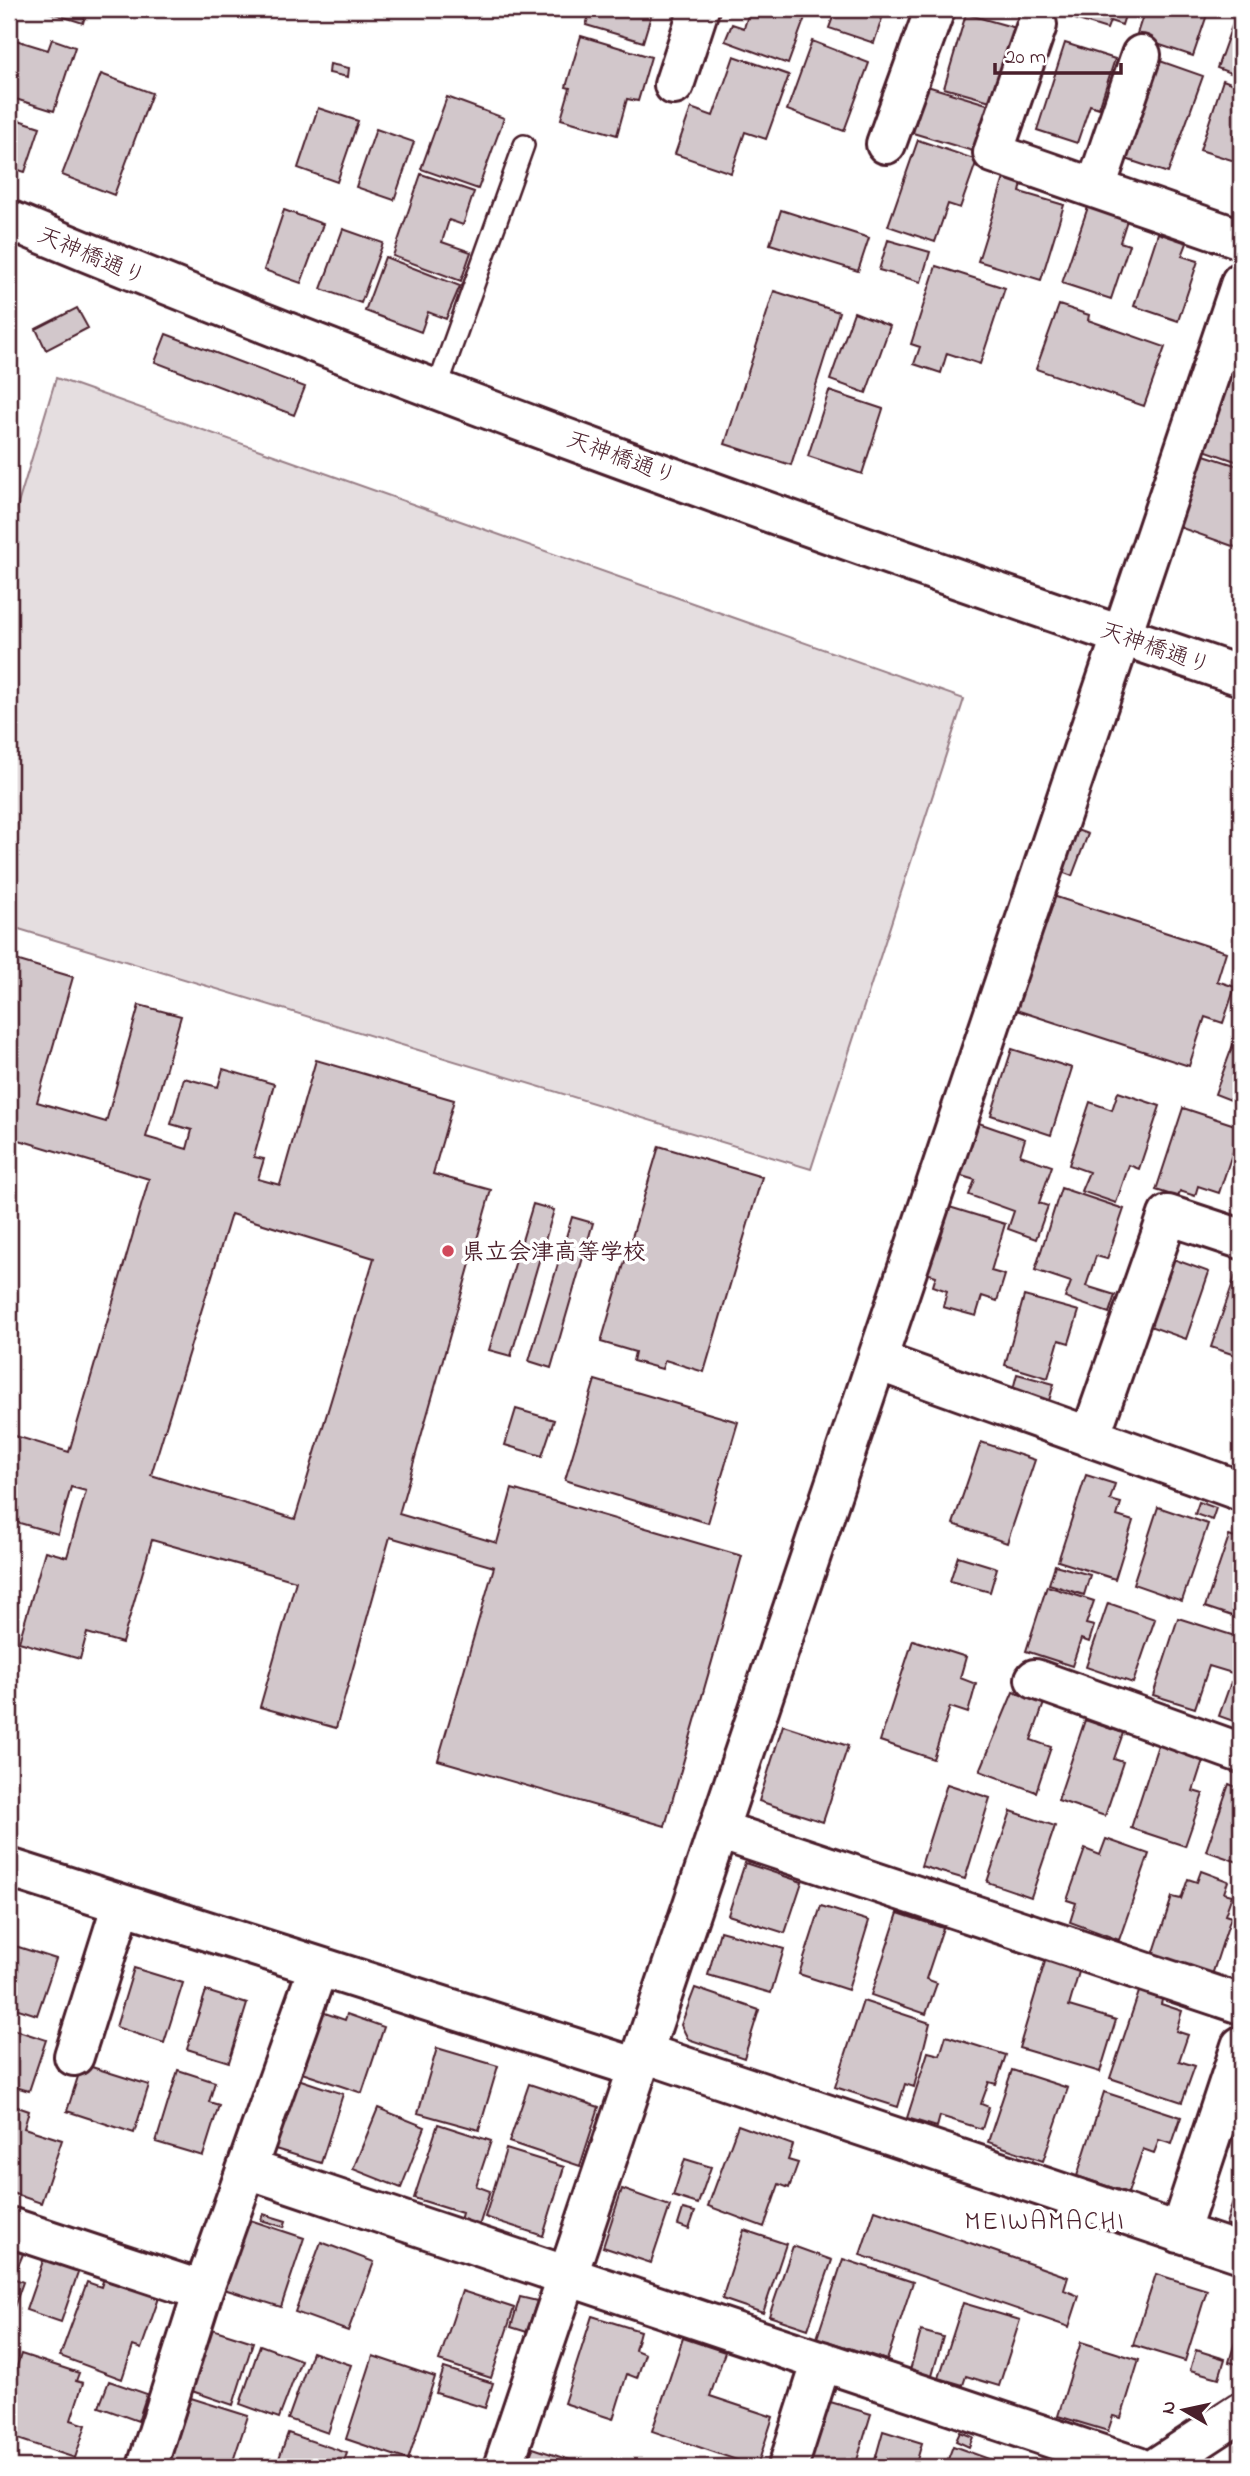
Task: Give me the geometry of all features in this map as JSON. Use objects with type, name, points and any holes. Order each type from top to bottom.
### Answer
[{"type":"street","points":[[674,85],[699,9]]},
{"type":"street","points":[[886,144],[935,9]]},
{"type":"street","points":[[1037,25],[993,153],[1241,239]]},
{"type":"street","points":[[1096,187],[1142,55]]},
{"type":"street","name":"天神橋通り","points":[[9,220],[125,271],[436,391],[1124,637],[1241,676]]},
{"type":"street","points":[[503,2467],[1124,637],[1241,282]]},
{"type":"street","points":[[1090,1437],[1168,1215],[1241,1238]]},
{"type":"street","points":[[878,1361],[1241,1491]]},
{"type":"street","points":[[1035,1679],[1241,1753]]},
{"type":"street","points":[[719,1830],[1241,2004]]},
{"type":"street","points":[[9,1868],[318,1968],[640,2060],[1241,2253]]},
{"type":"street","points":[[74,2056],[122,1905]]},
{"type":"street","points":[[147,2467],[203,2291],[318,1968]]},
{"type":"street","points":[[1179,2233],[1241,2046]]},
{"type":"street","points":[[248,2169],[1138,2467]]},
{"type":"street","points":[[9,2227],[203,2291]]},
{"type":"street","points":[[788,2467],[822,2361]]},
{"type":"street","points":[[1157,2467],[1241,2412]]},
{"type":"lane","points":[[436,391],[524,145]]},
{"type":"shaded area","points":[[56,378],[964,699],[811,1169],[9,926],[9,534]]},
{"type":"building","points":[[39,9],[87,9],[83,23]]},
{"type":"building","points":[[591,9],[653,9],[643,42],[586,25]]},
{"type":"building","points":[[750,9],[808,9],[788,64],[725,41],[732,24],[744,28]]},
{"type":"building","points":[[836,9],[885,9],[874,43],[829,28]]},
{"type":"building","points":[[1078,9],[1127,9],[1122,25],[1110,21],[1107,29],[1075,19]]},
{"type":"building","points":[[1145,9],[1209,9],[1193,56],[1136,37]]},
{"type":"building","points":[[1238,9],[1241,9],[1241,77],[1217,68]]},
{"type":"building","points":[[966,14],[1016,28],[994,102],[944,88]]},
{"type":"building","points":[[581,36],[651,57],[638,101],[627,99],[617,135],[561,119],[570,88],[566,87]]},
{"type":"building","points":[[9,38],[48,50],[52,39],[75,47],[54,111],[9,97]]},
{"type":"building","points":[[812,41],[869,63],[844,131],[787,110]]},
{"type":"building","points":[[1065,43],[1115,59],[1099,108],[1090,105],[1077,143],[1037,130]]},
{"type":"building","points":[[734,56],[789,75],[766,139],[745,132],[731,173],[675,154],[691,108],[713,116]]},
{"type":"building","points":[[1160,61],[1203,76],[1168,173],[1126,159]]},
{"type":"building","points":[[330,64],[349,68],[348,77],[329,73]]},
{"type":"building","points":[[101,74],[152,93],[114,195],[62,175]]},
{"type":"building","points":[[1223,80],[1241,87],[1241,163],[1200,150]]},
{"type":"building","points":[[927,86],[990,105],[976,152],[913,133]]},
{"type":"building","points":[[447,97],[504,118],[478,189],[421,169]]},
{"type":"building","points":[[318,108],[358,121],[337,182],[298,168]]},
{"type":"building","points":[[9,117],[40,127],[25,172],[9,167]]},
{"type":"building","points":[[376,129],[414,142],[394,200],[356,187]]},
{"type":"building","points":[[918,140],[977,160],[960,208],[948,204],[935,242],[888,226]]},
{"type":"building","points":[[421,174],[474,192],[463,225],[449,220],[442,242],[471,252],[461,281],[393,256]]},
{"type":"building","points":[[1004,178],[1022,183],[1020,192],[1064,205],[1041,280],[978,261]]},
{"type":"building","points":[[1088,207],[1127,220],[1120,242],[1129,245],[1111,299],[1062,283]]},
{"type":"building","points":[[284,210],[323,224],[301,283],[264,270]]},
{"type":"building","points":[[781,210],[869,238],[858,271],[770,244]]},
{"type":"building","points":[[343,229],[383,243],[361,303],[321,289]]},
{"type":"building","points":[[1158,233],[1187,243],[1182,256],[1198,261],[1178,321],[1134,306]]},
{"type":"building","points":[[888,240],[930,252],[921,282],[879,270]]},
{"type":"building","points":[[385,257],[460,286],[446,319],[428,312],[421,332],[365,311]]},
{"type":"building","points":[[936,266],[1005,288],[980,364],[947,353],[941,373],[914,364],[920,347],[911,344]]},
{"type":"building","points":[[774,291],[839,312],[791,465],[725,444]]},
{"type":"building","points":[[1059,305],[1089,315],[1088,320],[1165,347],[1144,406],[1036,369]]},
{"type":"building","points":[[77,308],[88,328],[46,350],[36,329]]},
{"type":"building","points":[[854,312],[890,326],[866,393],[830,380]]},
{"type":"building","points":[[166,334],[305,387],[294,415],[155,362]]},
{"type":"building","points":[[1228,371],[1241,375],[1241,463],[1201,449]]},
{"type":"building","points":[[829,391],[883,409],[862,474],[808,456]]},
{"type":"building","points":[[1201,454],[1241,467],[1238,501],[1241,502],[1241,549],[1176,526]]},
{"type":"building","points":[[1071,828],[1088,834],[1072,876],[1056,870]]},
{"type":"building","points":[[1047,894],[1226,952],[1217,981],[1235,987],[1223,1023],[1205,1017],[1189,1066],[1010,1008]]},
{"type":"building","points":[[9,958],[73,977],[37,1102],[106,1122],[139,1005],[181,1016],[146,1137],[187,1149],[192,1130],[171,1124],[184,1078],[218,1087],[223,1069],[274,1084],[254,1157],[264,1159],[258,1179],[280,1185],[316,1060],[454,1100],[433,1174],[491,1190],[399,1514],[497,1543],[512,1489],[742,1556],[665,1826],[438,1760],[494,1567],[390,1537],[336,1728],[260,1707],[296,1581],[152,1540],[122,1643],[87,1633],[80,1659],[19,1642],[45,1551],[67,1557],[86,1491],[71,1487],[58,1534],[9,1520],[9,1434],[69,1452],[149,1179],[16,1139],[9,1164]],"holes":[[[231,1214],[374,1258],[295,1519],[151,1475]]]},
{"type":"building","points":[[1241,1023],[1241,1104],[1215,1094]]},
{"type":"building","points":[[1012,1049],[1072,1068],[1051,1135],[991,1115]]},
{"type":"building","points":[[1118,1092],[1160,1106],[1139,1169],[1129,1165],[1116,1203],[1081,1191],[1089,1172],[1069,1165],[1090,1102],[1112,1110]]},
{"type":"building","points":[[1183,1108],[1241,1127],[1219,1193],[1198,1186],[1195,1196],[1180,1191],[1178,1197],[1156,1190]]},
{"type":"building","points":[[973,1121],[1025,1139],[1020,1155],[1052,1166],[1039,1203],[1048,1206],[1036,1239],[1008,1229],[1014,1211],[969,1195],[975,1180],[955,1174]]},
{"type":"building","points":[[659,1146],[762,1177],[704,1372],[665,1360],[662,1369],[633,1361],[635,1352],[601,1342]]},
{"type":"building","points":[[1061,1188],[1124,1209],[1107,1259],[1096,1256],[1086,1286],[1115,1295],[1109,1313],[1065,1298],[1071,1282],[1035,1270]]},
{"type":"building","points":[[533,1204],[554,1210],[511,1356],[489,1350]]},
{"type":"building","points":[[946,1206],[1005,1224],[991,1271],[1005,1275],[997,1301],[982,1296],[976,1316],[943,1307],[947,1291],[933,1286],[936,1276],[926,1273]]},
{"type":"building","points":[[572,1217],[593,1223],[551,1368],[529,1361]]},
{"type":"building","points":[[1165,1256],[1209,1272],[1186,1339],[1141,1323]]},
{"type":"building","points":[[1236,1274],[1241,1276],[1241,1357],[1211,1347]]},
{"type":"building","points":[[1024,1296],[1079,1311],[1069,1343],[1059,1340],[1048,1378],[1005,1365]]},
{"type":"building","points":[[1017,1374],[1054,1384],[1048,1404],[1012,1393]]},
{"type":"building","points":[[595,1380],[738,1422],[708,1523],[565,1480]]},
{"type":"building","points":[[516,1409],[554,1420],[542,1456],[505,1445]]},
{"type":"building","points":[[981,1442],[1035,1460],[1007,1543],[953,1524]]},
{"type":"building","points":[[1086,1475],[1115,1484],[1110,1500],[1121,1503],[1117,1516],[1133,1521],[1115,1579],[1058,1561]]},
{"type":"building","points":[[1199,1502],[1216,1508],[1212,1520],[1195,1514]]},
{"type":"building","points":[[1158,1507],[1208,1524],[1182,1601],[1133,1584]]},
{"type":"building","points":[[1229,1536],[1241,1540],[1241,1619],[1205,1607]]},
{"type":"building","points":[[958,1556],[997,1568],[990,1592],[950,1581]]},
{"type":"building","points":[[1055,1565],[1090,1575],[1084,1595],[1049,1584]]},
{"type":"building","points":[[1047,1586],[1094,1601],[1086,1624],[1094,1626],[1089,1642],[1081,1639],[1072,1666],[1026,1651]]},
{"type":"building","points":[[1108,1603],[1155,1619],[1133,1683],[1086,1667]]},
{"type":"building","points":[[1178,1618],[1241,1638],[1232,1673],[1209,1666],[1195,1708],[1153,1695]]},
{"type":"building","points":[[913,1640],[966,1657],[960,1678],[976,1684],[968,1713],[950,1707],[933,1759],[880,1741]]},
{"type":"building","points":[[1231,1682],[1241,1686],[1241,1709],[1236,1722],[1219,1716]]},
{"type":"building","points":[[1013,1692],[1044,1703],[1031,1740],[1051,1747],[1036,1792],[980,1771]]},
{"type":"building","points":[[1085,1720],[1123,1733],[1114,1759],[1123,1762],[1105,1816],[1058,1800]]},
{"type":"building","points":[[783,1725],[848,1746],[823,1822],[759,1801]]},
{"type":"building","points":[[1158,1745],[1203,1760],[1193,1791],[1203,1794],[1185,1846],[1131,1828]]},
{"type":"building","points":[[947,1784],[990,1798],[965,1879],[921,1866]]},
{"type":"building","points":[[1229,1784],[1241,1789],[1241,1863],[1206,1851]]},
{"type":"building","points":[[1011,1811],[1055,1826],[1031,1897],[987,1882]]},
{"type":"building","points":[[1106,1839],[1149,1854],[1119,1940],[1070,1922],[1076,1903],[1067,1900],[1085,1849],[1100,1855]]},
{"type":"building","points":[[745,1863],[802,1882],[785,1933],[728,1915]]},
{"type":"building","points":[[1201,1871],[1228,1881],[1224,1893],[1232,1895],[1225,1915],[1231,1917],[1212,1975],[1153,1955],[1172,1897],[1181,1899],[1188,1879],[1197,1882]]},
{"type":"building","points":[[821,1906],[869,1921],[848,1990],[799,1974]]},
{"type":"building","points":[[898,1913],[943,1928],[926,1979],[937,1983],[926,2014],[871,1995]]},
{"type":"building","points":[[720,1931],[784,1949],[771,1993],[708,1975]]},
{"type":"building","points":[[9,1944],[56,1959],[37,2015],[9,2006]]},
{"type":"building","points":[[1047,1955],[1081,1965],[1069,2006],[1116,2020],[1100,2072],[1019,2048]]},
{"type":"building","points":[[134,1968],[183,1983],[164,2043],[116,2027]]},
{"type":"building","points":[[695,1988],[759,2010],[744,2058],[688,2039],[681,2025]]},
{"type":"building","points":[[1140,1989],[1163,1996],[1161,2004],[1182,2011],[1176,2031],[1188,2035],[1179,2061],[1195,2066],[1182,2102],[1110,2078]]},
{"type":"building","points":[[206,1991],[247,2004],[229,2062],[187,2049]]},
{"type":"building","points":[[863,2001],[930,2023],[914,2087],[905,2084],[898,2107],[835,2087]]},
{"type":"building","points":[[319,2011],[345,2020],[347,2014],[384,2027],[362,2093],[299,2072]]},
{"type":"building","points":[[9,2028],[46,2040],[29,2091],[9,2085]]},
{"type":"building","points":[[946,2036],[1006,2055],[996,2084],[989,2082],[981,2104],[989,2107],[982,2129],[940,2116],[937,2127],[907,2118],[928,2052],[940,2055]]},
{"type":"building","points":[[437,2048],[498,2066],[479,2130],[418,2113]]},
{"type":"building","points":[[82,2064],[149,2085],[134,2133],[67,2111]]},
{"type":"building","points":[[178,2070],[215,2082],[209,2102],[219,2105],[203,2156],[156,2142]]},
{"type":"building","points":[[1012,2070],[1068,2088],[1043,2161],[988,2142]]},
{"type":"building","points":[[295,2078],[343,2094],[321,2163],[272,2148]]},
{"type":"building","points":[[529,2084],[599,2107],[580,2166],[509,2142]]},
{"type":"building","points":[[1104,2092],[1181,2117],[1172,2144],[1159,2140],[1154,2153],[1143,2149],[1128,2193],[1077,2176]]},
{"type":"building","points":[[9,2104],[29,2111],[24,2128],[62,2140],[41,2203],[9,2192]]},
{"type":"building","points":[[378,2108],[425,2127],[401,2188],[353,2169]]},
{"type":"building","points":[[438,2124],[491,2141],[476,2186],[490,2191],[479,2226],[460,2220],[462,2213],[414,2198]]},
{"type":"building","points":[[738,2125],[793,2145],[788,2160],[798,2163],[789,2188],[779,2184],[764,2227],[708,2206]]},
{"type":"building","points":[[506,2149],[564,2167],[543,2236],[485,2217]]},
{"type":"building","points":[[685,2159],[711,2167],[698,2204],[673,2196]]},
{"type":"building","points":[[1241,2174],[1241,2229],[1226,2224]]},
{"type":"building","points":[[622,2189],[670,2206],[651,2263],[603,2247]]},
{"type":"building","points":[[683,2209],[695,2212],[689,2229],[678,2225]]},
{"type":"building","points":[[875,2210],[1068,2277],[1064,2290],[1079,2296],[1069,2327],[860,2255]]},
{"type":"building","points":[[263,2214],[286,2221],[284,2227],[261,2220]]},
{"type":"building","points":[[247,2219],[304,2238],[281,2307],[224,2289]]},
{"type":"building","points":[[744,2230],[786,2244],[763,2313],[722,2299]]},
{"type":"building","points":[[321,2242],[374,2262],[348,2331],[295,2312]]},
{"type":"building","points":[[9,2244],[14,2246],[12,2250],[23,2254],[13,2278],[23,2282],[9,2321]]},
{"type":"building","points":[[793,2246],[832,2260],[808,2329],[769,2316]]},
{"type":"building","points":[[44,2258],[79,2270],[61,2322],[26,2310]]},
{"type":"building","points":[[843,2259],[913,2282],[887,2360],[817,2338]]},
{"type":"building","points":[[1156,2274],[1207,2290],[1185,2361],[1133,2345]]},
{"type":"building","points":[[105,2275],[160,2295],[141,2349],[133,2346],[122,2379],[60,2356],[87,2282],[101,2287]]},
{"type":"building","points":[[462,2291],[514,2308],[491,2378],[439,2361]]},
{"type":"building","points":[[520,2297],[537,2301],[527,2332],[511,2327]]},
{"type":"building","points":[[963,2303],[1020,2320],[999,2386],[966,2376],[963,2385],[939,2378]]},
{"type":"building","points":[[592,2316],[640,2331],[635,2350],[645,2354],[637,2378],[627,2374],[613,2419],[564,2403]]},
{"type":"building","points":[[1241,2322],[1241,2365],[1229,2362]]},
{"type":"building","points":[[209,2328],[253,2342],[233,2405],[189,2390]]},
{"type":"building","points":[[921,2331],[943,2337],[932,2376],[910,2370]]},
{"type":"building","points":[[683,2338],[725,2352],[710,2396],[773,2417],[757,2467],[652,2431]]},
{"type":"building","points":[[1081,2342],[1139,2360],[1121,2418],[1113,2416],[1108,2431],[1058,2416]]},
{"type":"building","points":[[260,2345],[301,2360],[279,2418],[240,2404]]},
{"type":"building","points":[[1196,2350],[1225,2359],[1219,2378],[1190,2370]]},
{"type":"building","points":[[312,2352],[351,2365],[328,2433],[288,2419]]},
{"type":"building","points":[[21,2354],[79,2373],[76,2381],[83,2383],[71,2420],[86,2425],[75,2458],[9,2436],[9,2390]]},
{"type":"building","points":[[373,2356],[435,2377],[408,2460],[346,2439]]},
{"type":"building","points":[[444,2368],[493,2383],[485,2408],[436,2393]]},
{"type":"building","points":[[109,2381],[147,2394],[138,2421],[99,2407]]},
{"type":"building","points":[[191,2398],[248,2416],[231,2467],[168,2467]]},
{"type":"building","points":[[827,2401],[871,2414],[855,2467],[806,2467]]},
{"type":"building","points":[[883,2431],[922,2443],[915,2467],[873,2467]]},
{"type":"building","points":[[960,2432],[973,2437],[969,2447],[956,2441]]},
{"type":"building","points":[[288,2433],[347,2453],[342,2467],[276,2467]]},
{"type":"building","points":[[953,2446],[1003,2464],[1002,2467],[945,2467]]},
{"type":"building","points":[[533,2448],[591,2467],[526,2467]]},
{"type":"building","points":[[612,2459],[636,2467],[610,2467]]},
{"type":"place","name":"県立会津高等学校","points":[[448,1251]]},
{"type":"district","name":"MEIWAMACHI","points":[[1045,2220]]}]
